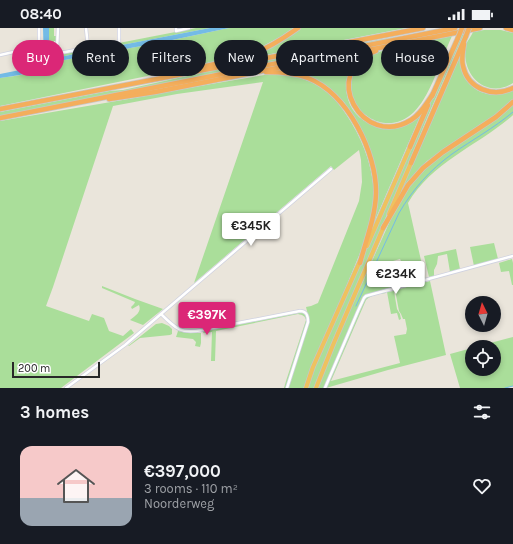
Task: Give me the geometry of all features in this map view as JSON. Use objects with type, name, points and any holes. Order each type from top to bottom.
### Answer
[{"type":"highway","points":[[165,78],[253,54],[298,28]]},
{"type":"highway","points":[[0,110],[423,28]]},
{"type":"highway","points":[[0,118],[454,28]]},
{"type":"highway","points":[[306,388],[316,361],[462,28]]},
{"type":"highway","points":[[316,388],[338,332],[469,28]]},
{"type":"highway","points":[[420,40],[480,28]]},
{"type":"highway","points":[[506,28],[513,30]]},
{"type":"highway","points":[[466,36],[462,58],[467,76],[471,82],[475,86],[493,93],[513,88]]},
{"type":"highway","points":[[268,69],[381,48]]},
{"type":"highway","points":[[381,50],[361,58],[352,71],[349,82],[351,99],[358,112],[369,122],[385,126],[400,125],[411,120],[417,115],[433,94]]},
{"type":"highway","points":[[268,72],[298,75],[323,86],[338,98],[354,121],[360,133],[370,156],[375,175],[376,187],[376,202],[373,218],[360,262]]},
{"type":"highway","points":[[82,102],[148,94],[236,76]]},
{"type":"highway","points":[[383,228],[408,185],[423,168],[443,152],[496,117],[513,102]]},
{"type":"street","points":[[0,55],[18,51],[36,51],[38,49],[39,28]]},
{"type":"street","points":[[58,28],[58,52],[60,53],[72,50]]},
{"type":"street","points":[[86,28],[87,40]]},
{"type":"street","points":[[119,40],[120,28]]},
{"type":"street","points":[[176,28],[176,31],[189,28]]},
{"type":"street","points":[[66,388],[161,314],[331,169]]},
{"type":"street","points":[[325,388],[358,311],[366,296],[513,256]]},
{"type":"street","points":[[161,314],[174,327],[189,331],[305,312],[308,322],[287,388]]},
{"type":"green space","points":[[49,28],[54,28],[54,36],[56,36],[56,40],[49,40]]},
{"type":"green space","points":[[196,28],[210,28],[148,40],[137,40],[137,42],[129,44],[129,41]]},
{"type":"green space","points":[[229,28],[293,28],[268,43],[268,40],[214,40],[214,61],[206,63],[206,40],[172,40]]},
{"type":"green space","points":[[300,28],[406,28],[344,40],[280,40]]},
{"type":"green space","points":[[484,30],[501,30],[513,33],[513,83],[503,87],[493,88],[485,86],[477,81],[471,74],[467,66],[465,56],[466,45],[473,32]]},
{"type":"green space","points":[[464,34],[449,68],[449,58],[459,35]]},
{"type":"green space","points":[[400,36],[373,42],[373,41]]},
{"type":"green space","points":[[452,36],[449,43],[449,40],[434,40]]},
{"type":"green space","points":[[276,43],[276,53],[268,55],[268,48]]},
{"type":"green space","points":[[137,47],[137,76],[147,76],[0,106],[0,78],[13,76],[64,76],[64,60],[72,59],[72,76],[129,76],[129,48]]},
{"type":"green space","points":[[72,52],[72,55],[64,56],[64,54]]},
{"type":"green space","points":[[381,52],[381,76],[435,76],[419,106],[414,112],[400,121],[386,123],[373,120],[362,112],[354,101],[350,89],[352,76],[373,76],[374,53]]},
{"type":"green space","points":[[461,54],[467,78],[475,89],[487,94],[501,94],[513,90],[513,101],[495,116],[427,161],[417,172],[397,200]]},
{"type":"green space","points":[[276,59],[276,61],[268,63],[268,60]]},
{"type":"green space","points":[[214,70],[214,74],[206,75],[206,72]]},
{"type":"green space","points":[[276,73],[276,76],[293,76],[311,82],[321,87],[337,102],[351,122],[361,141],[373,182],[374,203],[367,235],[304,388],[288,388],[309,319],[306,307],[318,303],[359,201],[362,182],[359,150],[334,170],[331,166],[194,283],[263,82],[177,94],[113,106],[46,306],[89,321],[92,314],[104,318],[109,331],[123,336],[131,329],[134,333],[61,388],[0,388],[0,121],[258,76],[268,76],[268,74]]},
{"type":"green space","points":[[187,76],[202,76],[0,116],[0,112],[109,91],[123,90]]},
{"type":"green space","points":[[308,76],[348,76],[346,86],[350,105],[363,120],[373,125],[392,127],[422,112],[376,218],[372,232],[371,230],[378,201],[365,138],[344,102],[327,86]]},
{"type":"green space","points":[[441,76],[446,76],[337,331],[315,388],[308,388],[314,369]]},
{"type":"green space","points":[[513,105],[512,116],[442,165],[429,176],[408,203],[425,278],[412,281],[400,259],[393,261],[389,272],[392,287],[368,294],[363,298],[324,388],[318,388],[332,350],[390,221],[410,185],[430,164]]},
{"type":"green space","points":[[494,243],[498,259],[474,266],[470,247]]},
{"type":"green space","points":[[456,249],[460,269],[450,272],[447,254],[438,256],[434,276],[429,277],[424,256]]},
{"type":"green space","points":[[512,259],[513,285],[509,271],[501,272],[499,263]]},
{"type":"green space","points":[[430,281],[446,355],[326,388],[367,296],[385,292],[386,293],[378,294],[366,300],[331,381],[400,363],[394,336],[406,334],[407,329],[405,319],[403,319],[399,311],[395,290]]},
{"type":"green space","points":[[102,286],[163,309],[143,325],[130,320],[139,312],[139,305],[132,309],[131,307],[135,302],[102,288]]},
{"type":"green space","points":[[394,291],[397,309],[401,319],[399,320],[397,313],[391,314],[387,292]]},
{"type":"green space","points":[[303,313],[305,315],[307,322],[286,388],[284,388],[306,320],[301,315],[298,314],[216,331],[215,361],[211,361],[212,332],[203,333],[204,331]]},
{"type":"green space","points":[[162,323],[172,329],[172,334],[140,338],[128,346],[156,324]]},
{"type":"green space","points":[[178,331],[201,333],[200,347],[195,346],[196,342],[193,339],[176,337]]},
{"type":"green space","points":[[513,337],[513,386],[505,388],[460,388],[450,354],[465,350],[465,376],[501,376],[501,340]]},
{"type":"water","points":[[43,28],[49,28],[49,40],[43,40]]},
{"type":"water","points":[[210,28],[229,28],[172,40],[148,40]]},
{"type":"water","points":[[137,42],[137,47],[129,48],[129,44]]},
{"type":"water","points":[[72,55],[72,59],[64,60],[64,56]]},
{"type":"water","points":[[12,72],[13,76],[0,78],[0,74]]},
{"type":"waterway","points":[[356,306],[399,213],[416,188],[429,173],[444,160],[513,112]]},
{"type":"waterway","points":[[505,388],[513,386]]}]
